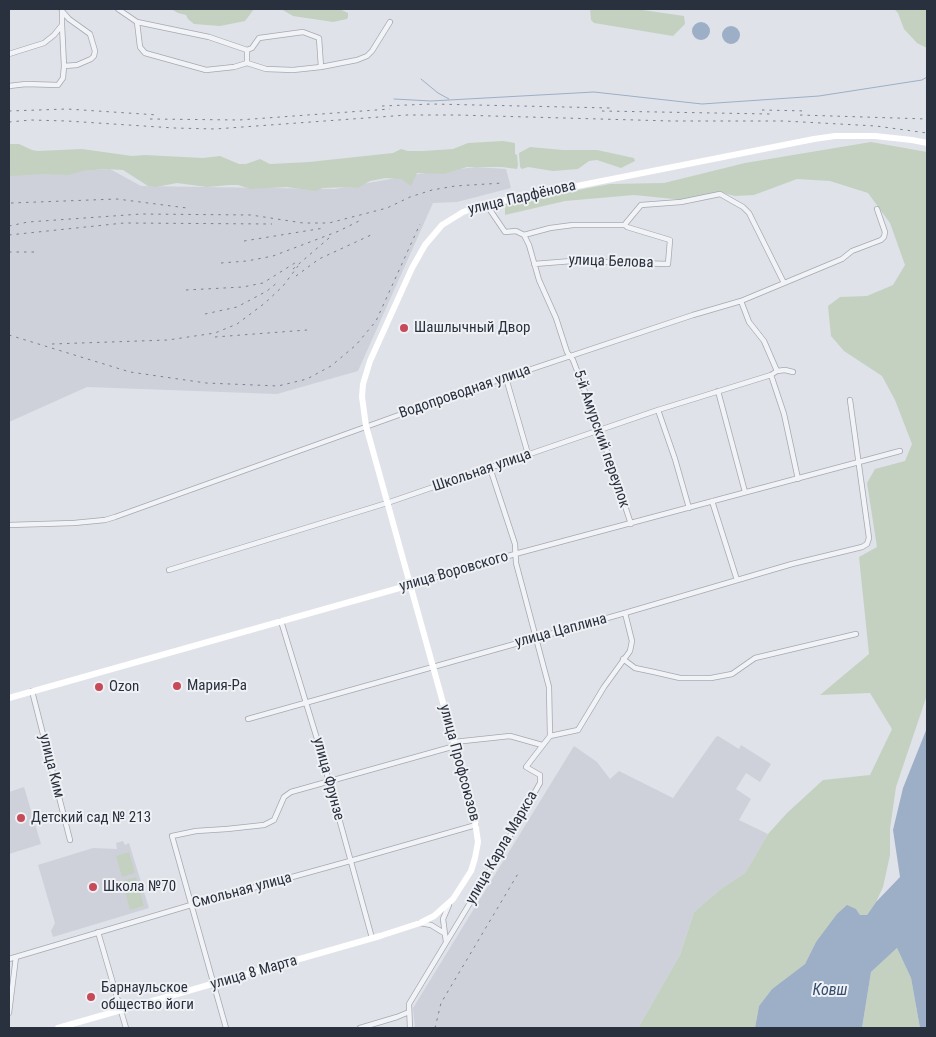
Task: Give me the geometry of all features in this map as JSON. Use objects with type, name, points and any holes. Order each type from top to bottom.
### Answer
[{"type":"main road","name":"улица Парфёнова","points":[[410,585],[366,426],[362,397],[366,373],[412,268],[433,234],[452,217],[486,204],[814,139],[843,136],[875,136],[927,143]]},
{"type":"main road","name":"улица Воровского","points":[[9,698],[410,585]]},
{"type":"main road","name":"улица Профсоюзов","points":[[410,585],[476,825],[478,842],[476,858],[453,899],[434,916],[420,923]]},
{"type":"main road","name":"улица 8 Марта","points":[[58,1028],[420,923]]},
{"type":"street","points":[[118,9],[137,22],[209,37],[247,50],[252,48],[260,38],[303,32],[319,38],[321,68]]},
{"type":"street","points":[[9,86],[26,84],[58,85],[63,78],[62,10]]},
{"type":"street","points":[[62,10],[69,19],[90,34],[95,51],[94,56],[86,62],[64,66]]},
{"type":"street","points":[[137,22],[140,47],[145,53],[206,70],[234,67],[247,63],[266,69],[293,70],[345,64],[367,56],[390,22]]},
{"type":"street","points":[[9,54],[44,43],[54,35],[62,24]]},
{"type":"street","points":[[247,50],[247,63]]},
{"type":"street","points":[[486,204],[505,232],[516,231],[524,235],[550,228],[573,225],[625,225],[641,204],[681,202],[716,194],[723,195],[743,207],[749,213],[784,283]]},
{"type":"street","name":"Водопроводная улица","points":[[9,525],[74,523],[105,520],[115,517],[366,426],[570,356],[741,301],[842,260],[852,251],[881,240],[885,232],[877,208]]},
{"type":"street","name":"улица Белова","points":[[534,264],[572,261],[668,264],[670,240],[625,225]]},
{"type":"street","name":"5-й Амурский переулок","points":[[524,235],[539,280],[556,318],[567,352],[601,434],[631,524]]},
{"type":"street","points":[[741,301],[748,322],[764,341],[777,371],[794,372]]},
{"type":"street","name":"Школьная улица","points":[[169,570],[387,503],[658,410],[770,375],[777,371]]},
{"type":"street","points":[[770,375],[784,414],[798,479]]},
{"type":"street","points":[[506,378],[528,454]]},
{"type":"street","points":[[718,391],[745,492]]},
{"type":"street","points":[[850,400],[858,463]]},
{"type":"street","points":[[658,410],[676,459],[689,508]]},
{"type":"street","name":"улица Воровского","points":[[410,585],[515,554],[900,451]]},
{"type":"street","name":"улица Цаплина","points":[[248,719],[792,564],[862,547],[869,538],[858,463]]},
{"type":"street","points":[[490,468],[515,544],[516,563],[549,687],[550,736],[578,730],[630,651],[632,642],[625,613]]},
{"type":"street","points":[[712,501],[736,580]]},
{"type":"street","name":"улица Фрунзе","points":[[281,621],[306,702],[372,938]]},
{"type":"street","points":[[623,659],[635,668],[680,678],[711,678],[732,674],[755,658],[856,634]]},
{"type":"street","name":"улица Ким","points":[[32,691],[70,840]]},
{"type":"street","points":[[226,1028],[172,836],[196,831],[264,825],[274,820],[284,797],[292,792],[454,744],[510,736],[542,745]]},
{"type":"street","name":"улица Карла Маркса","points":[[410,1028],[410,1004],[540,783],[540,775],[526,767],[550,736]]},
{"type":"street","name":"Смольная улица","points":[[9,958],[476,825]]},
{"type":"street","points":[[446,942],[444,915],[453,899]]},
{"type":"street","points":[[420,923],[431,925],[444,933]]},
{"type":"street","points":[[98,932],[126,1028]]},
{"type":"street","points":[[9,1013],[16,957]]},
{"type":"street","points":[[360,1028],[409,1012]]},
{"type":"shaded area","points":[[476,167],[506,169],[511,188],[457,202],[433,203],[358,371],[277,394],[87,387],[9,422],[9,175],[110,169],[141,186],[335,189],[418,174]]},
{"type":"shaded area","points":[[718,736],[739,749],[741,745],[771,764],[760,782],[746,773],[736,789],[751,799],[739,820],[768,834],[745,873],[722,888],[694,912],[680,955],[638,1028],[415,1028],[413,1008],[574,746],[597,762],[610,779],[619,771],[673,798]]},
{"type":"shaded area","name":"Детский сад № 213","points":[[24,787],[41,844],[9,854],[9,792]]},
{"type":"shaded area","name":"Школа №70","points":[[123,841],[125,845],[129,843],[149,908],[53,937],[51,931],[55,923],[38,865],[93,848],[117,849],[116,843]]},
{"type":"green space","points":[[171,9],[254,9],[245,21],[220,26],[194,24],[186,15]]},
{"type":"green space","points":[[281,9],[340,9],[348,13],[348,17],[347,19],[333,22],[293,16]]},
{"type":"green space","points":[[590,9],[636,9],[684,16],[685,24],[673,36],[594,23],[591,20]]},
{"type":"green space","points":[[894,9],[927,9],[927,48],[917,43],[904,29],[898,13]]},
{"type":"green space","points":[[503,141],[515,143],[517,169],[467,167],[444,174],[417,173],[411,186],[401,179],[386,178],[370,181],[358,188],[323,188],[315,191],[287,187],[251,189],[238,185],[207,187],[177,183],[156,187],[148,186],[123,170],[106,169],[83,171],[68,175],[9,176],[9,144],[19,144],[38,151],[82,149],[132,156],[203,158],[220,156],[239,164],[246,164],[260,159],[270,164],[393,153],[401,149],[423,151],[453,149],[468,143]]},
{"type":"green space","points":[[871,142],[927,152],[927,695],[896,787],[890,829],[890,855],[883,887],[867,915],[860,915],[856,909],[816,942],[805,964],[772,989],[759,1006],[755,1028],[638,1028],[680,955],[694,912],[722,888],[745,873],[768,834],[787,813],[823,780],[870,775],[892,729],[870,693],[820,695],[869,654],[859,557],[877,547],[867,483],[875,469],[905,461],[912,444],[895,400],[882,376],[844,351],[831,336],[828,306],[840,297],[867,296],[893,285],[905,265],[890,223],[868,193],[830,181],[797,179],[754,195],[735,196],[719,192],[684,200],[634,195],[565,201],[505,215],[505,204],[610,184],[664,183],[745,163]]},
{"type":"green space","points":[[530,147],[563,150],[597,150],[634,158],[635,161],[621,168],[597,160],[589,161],[578,169],[553,171],[528,167],[522,169],[520,167],[519,153]]},
{"type":"green space","points":[[129,852],[135,873],[122,877],[116,856]]},
{"type":"green space","points":[[136,877],[144,906],[130,910],[122,881]]},
{"type":"green space","points":[[897,948],[911,978],[920,1028],[862,1028],[871,972]]},
{"type":"water","points":[[701,22],[707,25],[710,31],[707,37],[701,40],[695,37],[692,31],[695,25]]},
{"type":"water","points":[[731,26],[737,29],[740,35],[737,41],[731,44],[725,41],[722,35],[725,29]]},
{"type":"water","name":"Ковш","points":[[927,728],[927,1028],[920,1028],[911,978],[897,948],[871,972],[862,1028],[755,1028],[759,1006],[772,989],[805,964],[816,942],[837,914],[847,905],[856,909],[860,915],[867,915],[876,902],[900,877],[893,830],[903,788]]},
{"type":"waterway","points":[[394,99],[431,101],[594,92],[702,104],[819,96],[922,80],[927,77]]},
{"type":"waterway","points":[[421,79],[438,93],[449,99]]},
{"type":"railway","points":[[382,106],[432,104],[610,108]]},
{"type":"railway","points":[[9,111],[67,109],[158,115]]},
{"type":"railway","points":[[150,119],[239,120],[390,109]]},
{"type":"railway","points":[[762,110],[807,111]]},
{"type":"railway","points":[[602,111],[770,114]]},
{"type":"railway","points":[[9,122],[31,120],[67,121],[215,129],[407,115],[457,115],[671,121],[784,121],[876,126],[927,133]]},
{"type":"railway","points":[[800,115],[927,119]]},
{"type":"railway","points":[[9,226],[28,222],[141,214],[251,215],[303,223],[329,223],[387,208],[410,197],[432,190],[455,186],[503,183]]},
{"type":"railway","points":[[11,203],[117,199],[187,208]]},
{"type":"railway","points":[[221,263],[273,256],[339,231],[359,221]]},
{"type":"railway","points":[[9,235],[124,223],[272,224]]},
{"type":"railway","points":[[9,335],[130,372],[206,383],[278,386],[307,379],[331,366],[356,345],[376,321],[420,224]]},
{"type":"railway","points":[[244,241],[324,228]]},
{"type":"railway","points":[[296,276],[319,259],[371,235]]},
{"type":"railway","points":[[293,269],[329,238]]},
{"type":"railway","points":[[9,252],[36,252]]},
{"type":"railway","points":[[186,290],[243,287],[263,283],[298,261]]},
{"type":"railway","points":[[52,344],[168,340],[215,333],[237,324],[265,303],[283,286],[298,266]]},
{"type":"railway","points":[[205,314],[237,307],[267,291],[278,282]]},
{"type":"railway","points":[[215,337],[307,330]]},
{"type":"railway","points":[[435,1028],[441,1003],[519,872]]},
{"type":"place","name":"Шашлычный Двор","points":[[404,328]]},
{"type":"place","name":"Мария-Ра","points":[[177,686]]},
{"type":"place","name":"Ozon","points":[[99,687]]},
{"type":"place","name":"Детский сад № 213","points":[[21,818]]},
{"type":"place","name":"Школа №70","points":[[93,887]]},
{"type":"place","name":"Барнаульское общество йоги","points":[[91,997]]}]
